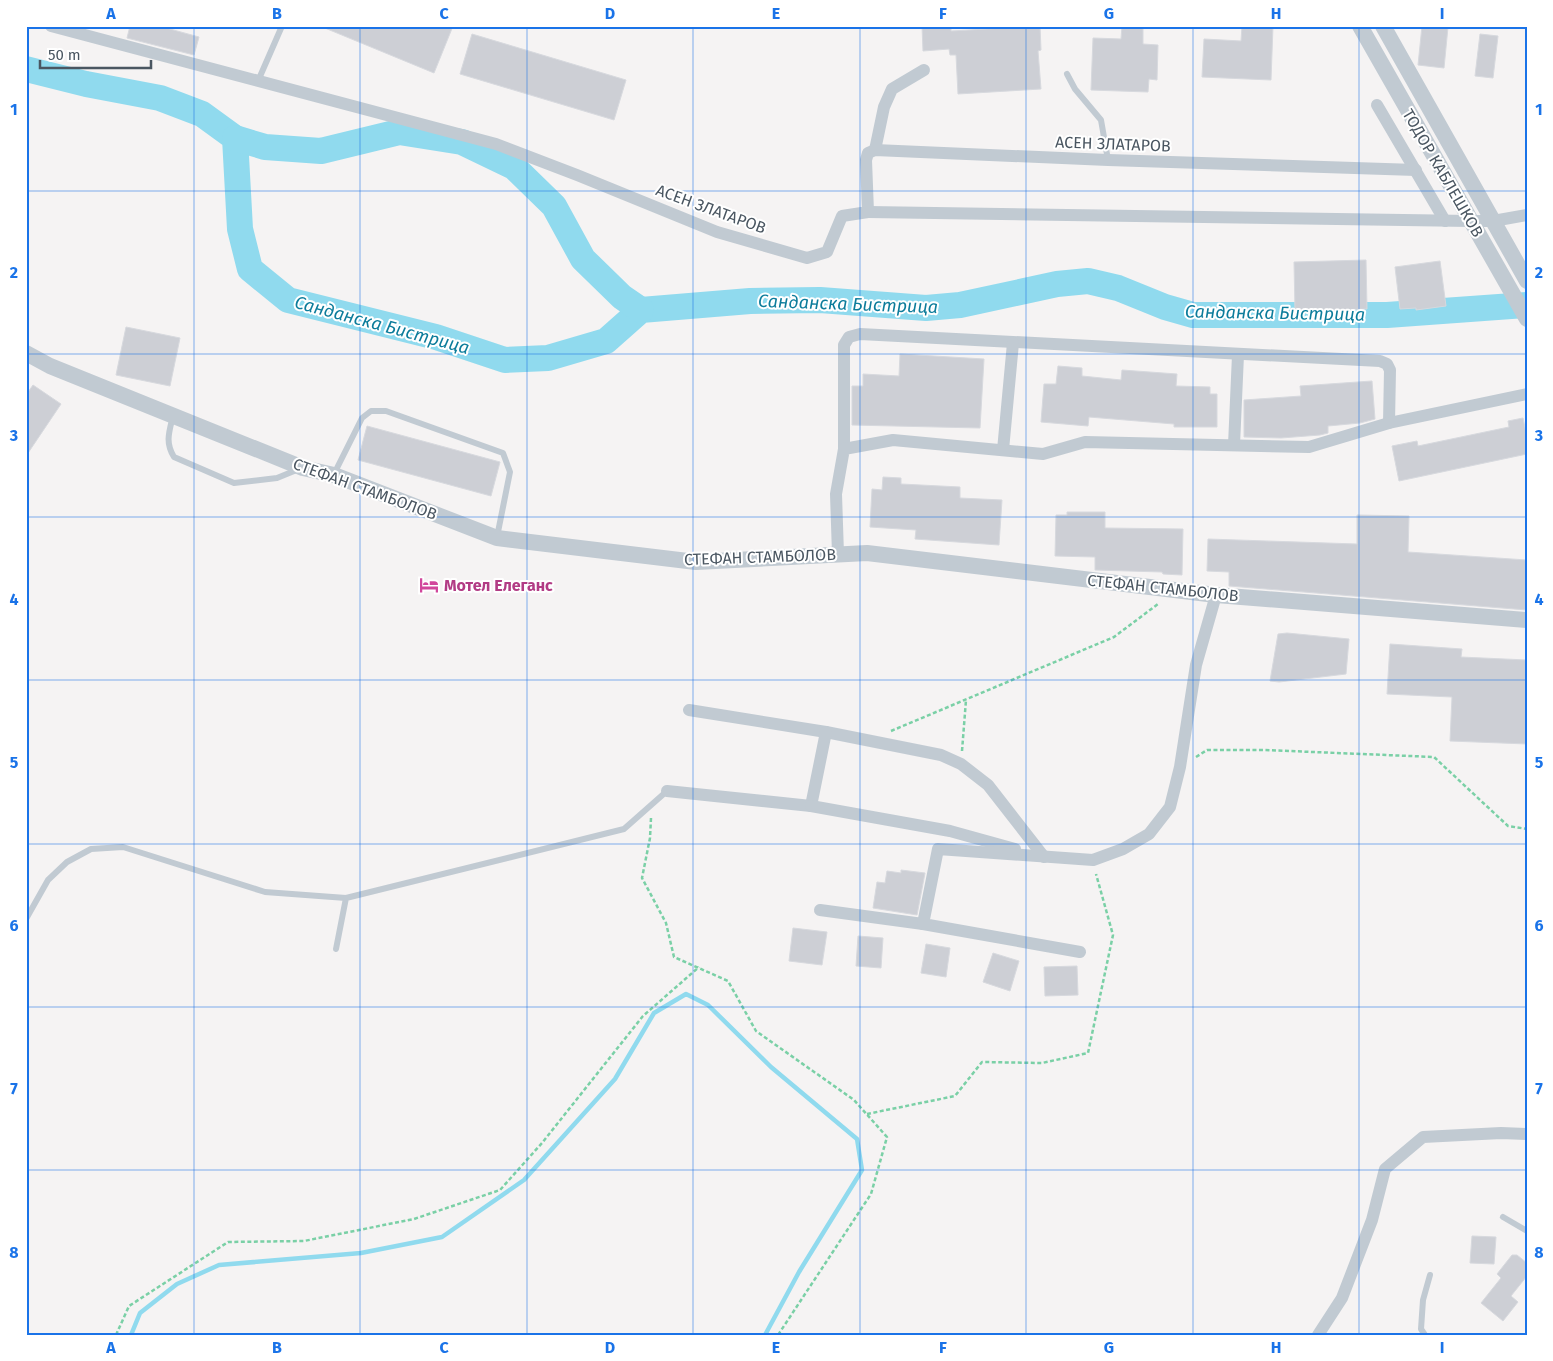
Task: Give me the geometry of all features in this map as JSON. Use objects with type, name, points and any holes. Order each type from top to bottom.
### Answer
[{"type":"street","points":[[51,26],[258,81]]},
{"type":"street","name":"ТОДОР КАБЛЕШКОВ","points":[[1360,26],[1527,319]]},
{"type":"street","name":"ТОДОР КАБЛЕШКОВ","points":[[1383,26],[1527,281]]},
{"type":"street","points":[[868,212],[866,160],[868,154],[875,150],[884,107],[892,89],[924,70]]},
{"type":"street","name":"АСЕН ЗЛАТАРОВ","points":[[258,81],[496,144],[717,232],[807,258],[826,252],[842,216],[868,212],[1470,221],[1527,215]]},
{"type":"street","points":[[1377,105],[1445,220]]},
{"type":"street","name":"АСЕН ЗЛАТАРОВ","points":[[875,150],[1416,170]]},
{"type":"street","points":[[838,554],[836,494],[844,449],[844,345],[849,338],[860,334],[1380,361],[1387,364],[1390,370],[1389,423]]},
{"type":"street","points":[[1003,450],[1013,343]]},
{"type":"street","name":"СТЕФАН СТАМБОЛОВ","points":[[26,353],[50,366],[303,468],[334,474],[497,538],[696,562],[867,552],[1177,590],[1527,620]]},
{"type":"street","points":[[1234,445],[1238,355]]},
{"type":"street","points":[[844,449],[893,440],[1043,454],[1086,442],[1310,447],[1389,423],[1527,394]]},
{"type":"street","points":[[924,924],[938,849],[1093,860],[1123,848],[1149,834],[1170,807],[1180,767],[1196,665],[1216,594]]},
{"type":"street","points":[[689,710],[826,732],[940,755],[961,764],[988,785],[1044,858]]},
{"type":"street","points":[[811,806],[826,732]]},
{"type":"street","points":[[667,791],[811,806],[950,831],[1044,858]]},
{"type":"street","points":[[820,910],[924,924],[1080,952]]},
{"type":"street","points":[[1318,1335],[1342,1298],[1372,1220],[1385,1169],[1423,1137],[1501,1133],[1527,1134]]},
{"type":"lane","points":[[258,81],[282,26]]},
{"type":"lane","points":[[1067,74],[1075,88],[1101,120],[1108,160]]},
{"type":"lane","points":[[334,474],[362,418],[371,411],[386,411],[503,453],[510,472],[497,538]]},
{"type":"lane","points":[[173,415],[167,438],[169,449],[174,457],[234,483],[277,478],[303,468]]},
{"type":"lane","points":[[26,920],[48,880],[67,862],[90,849],[123,847],[265,892],[346,898],[624,829],[667,791]]},
{"type":"lane","points":[[336,949],[346,898]]},
{"type":"lane","points":[[1503,1217],[1527,1231]]},
{"type":"lane","points":[[1425,1335],[1421,1329],[1423,1300],[1430,1275]]},
{"type":"path","points":[[867,740],[1114,637],[1177,590]]},
{"type":"path","points":[[961,764],[966,700]]},
{"type":"path","points":[[1180,767],[1207,750],[1265,750],[1434,757],[1508,826],[1527,828]]},
{"type":"path","points":[[652,805],[650,838],[642,878],[666,922],[674,957],[728,981],[756,1031],[854,1100],[887,1137],[871,1194],[778,1335]]},
{"type":"path","points":[[868,1114],[954,1096],[982,1062],[1042,1063],[1088,1053],[1113,935],[1093,860]]},
{"type":"path","points":[[116,1335],[129,1306],[228,1242],[304,1242],[414,1219],[500,1190],[542,1144],[643,1016],[699,967]]},
{"type":"building","points":[[130,26],[159,26],[199,37],[194,55],[127,38]]},
{"type":"building","points":[[320,26],[453,26],[434,73]]},
{"type":"building","points":[[922,26],[951,26],[951,31],[1040,26],[1041,50],[1038,51],[1041,89],[958,94],[956,55],[950,55],[949,49],[923,51]]},
{"type":"building","points":[[1122,26],[1143,26],[1143,44],[1158,45],[1157,80],[1149,79],[1148,92],[1091,90],[1093,38],[1121,39]]},
{"type":"building","points":[[1242,26],[1273,26],[1271,80],[1202,77],[1204,39],[1241,41]]},
{"type":"building","points":[[1422,26],[1448,27],[1444,68],[1418,65]]},
{"type":"building","points":[[472,34],[626,80],[614,120],[460,74]]},
{"type":"building","points":[[1480,34],[1498,36],[1493,78],[1475,76]]},
{"type":"building","points":[[1366,260],[1367,309],[1295,311],[1294,262]]},
{"type":"building","points":[[1440,261],[1446,306],[1416,310],[1416,308],[1400,309],[1395,267]]},
{"type":"building","points":[[126,327],[180,338],[170,386],[116,375]]},
{"type":"building","points":[[900,354],[984,359],[980,428],[852,425],[852,386],[863,386],[863,374],[899,376]]},
{"type":"building","points":[[1058,366],[1082,368],[1082,376],[1121,380],[1122,370],[1177,374],[1176,386],[1210,387],[1210,394],[1217,394],[1217,427],[1174,427],[1174,424],[1089,417],[1088,426],[1041,422],[1044,384],[1056,384]]},
{"type":"building","points":[[1372,381],[1375,419],[1360,423],[1328,426],[1328,433],[1320,435],[1281,438],[1244,437],[1244,400],[1301,396],[1300,386]]},
{"type":"building","points":[[33,385],[61,404],[26,456],[26,395]]},
{"type":"building","points":[[1523,418],[1527,437],[1527,454],[1399,481],[1392,446],[1417,441],[1418,446],[1509,427],[1508,421]]},
{"type":"building","points":[[367,426],[500,462],[491,496],[358,460]]},
{"type":"building","points":[[883,477],[901,478],[901,484],[960,487],[960,498],[1002,500],[999,545],[915,539],[916,530],[870,527],[872,489],[882,490]]},
{"type":"building","points":[[1067,512],[1105,512],[1105,528],[1183,529],[1182,575],[1163,574],[1162,572],[1095,570],[1095,557],[1055,556],[1056,515],[1067,515]]},
{"type":"building","points":[[1357,515],[1409,516],[1408,552],[1527,560],[1527,610],[1229,586],[1229,572],[1207,571],[1208,539],[1357,544]]},
{"type":"building","points":[[1287,633],[1349,639],[1346,674],[1279,682],[1270,681],[1278,634]]},
{"type":"building","points":[[1390,644],[1462,649],[1461,657],[1527,660],[1527,744],[1450,741],[1452,697],[1387,694]]},
{"type":"building","points":[[901,870],[925,873],[917,915],[873,908],[877,882],[885,883],[887,871],[901,873]]},
{"type":"building","points":[[793,928],[827,932],[822,965],[789,961]]},
{"type":"building","points":[[858,936],[883,938],[881,968],[856,966]]},
{"type":"building","points":[[926,944],[950,948],[946,977],[921,973]]},
{"type":"building","points":[[993,953],[1019,961],[1010,991],[983,982]]},
{"type":"building","points":[[1077,966],[1078,995],[1045,996],[1044,967]]},
{"type":"building","points":[[1472,1236],[1496,1237],[1494,1264],[1470,1263]]},
{"type":"building","points":[[1512,1255],[1517,1255],[1527,1263],[1527,1276],[1511,1296],[1518,1302],[1503,1321],[1481,1303],[1501,1278],[1497,1274]]},
{"type":"waterway","name":"Санданска Бистрица","points":[[26,69],[86,84],[160,98],[202,114],[235,138],[240,229],[250,269],[288,300],[436,337],[505,360],[548,358],[606,341],[641,310],[750,301],[820,300],[926,308],[960,305],[1057,284],[1088,281],[1118,288],[1165,307],[1193,315],[1387,315],[1527,305]]},
{"type":"waterway","name":"Санданска Бистрица","points":[[235,138],[265,147],[321,151],[399,132],[462,142],[514,167],[554,206],[583,259],[622,297],[641,310]]},
{"type":"waterway","points":[[131,1335],[140,1313],[177,1284],[219,1265],[361,1253],[442,1237],[524,1180],[615,1079],[654,1013],[686,994],[708,1005],[771,1067],[857,1139],[862,1170],[799,1272],[765,1335]]},
{"type":"place","name":"Мотел Елеганс","points":[[429,585]]}]
